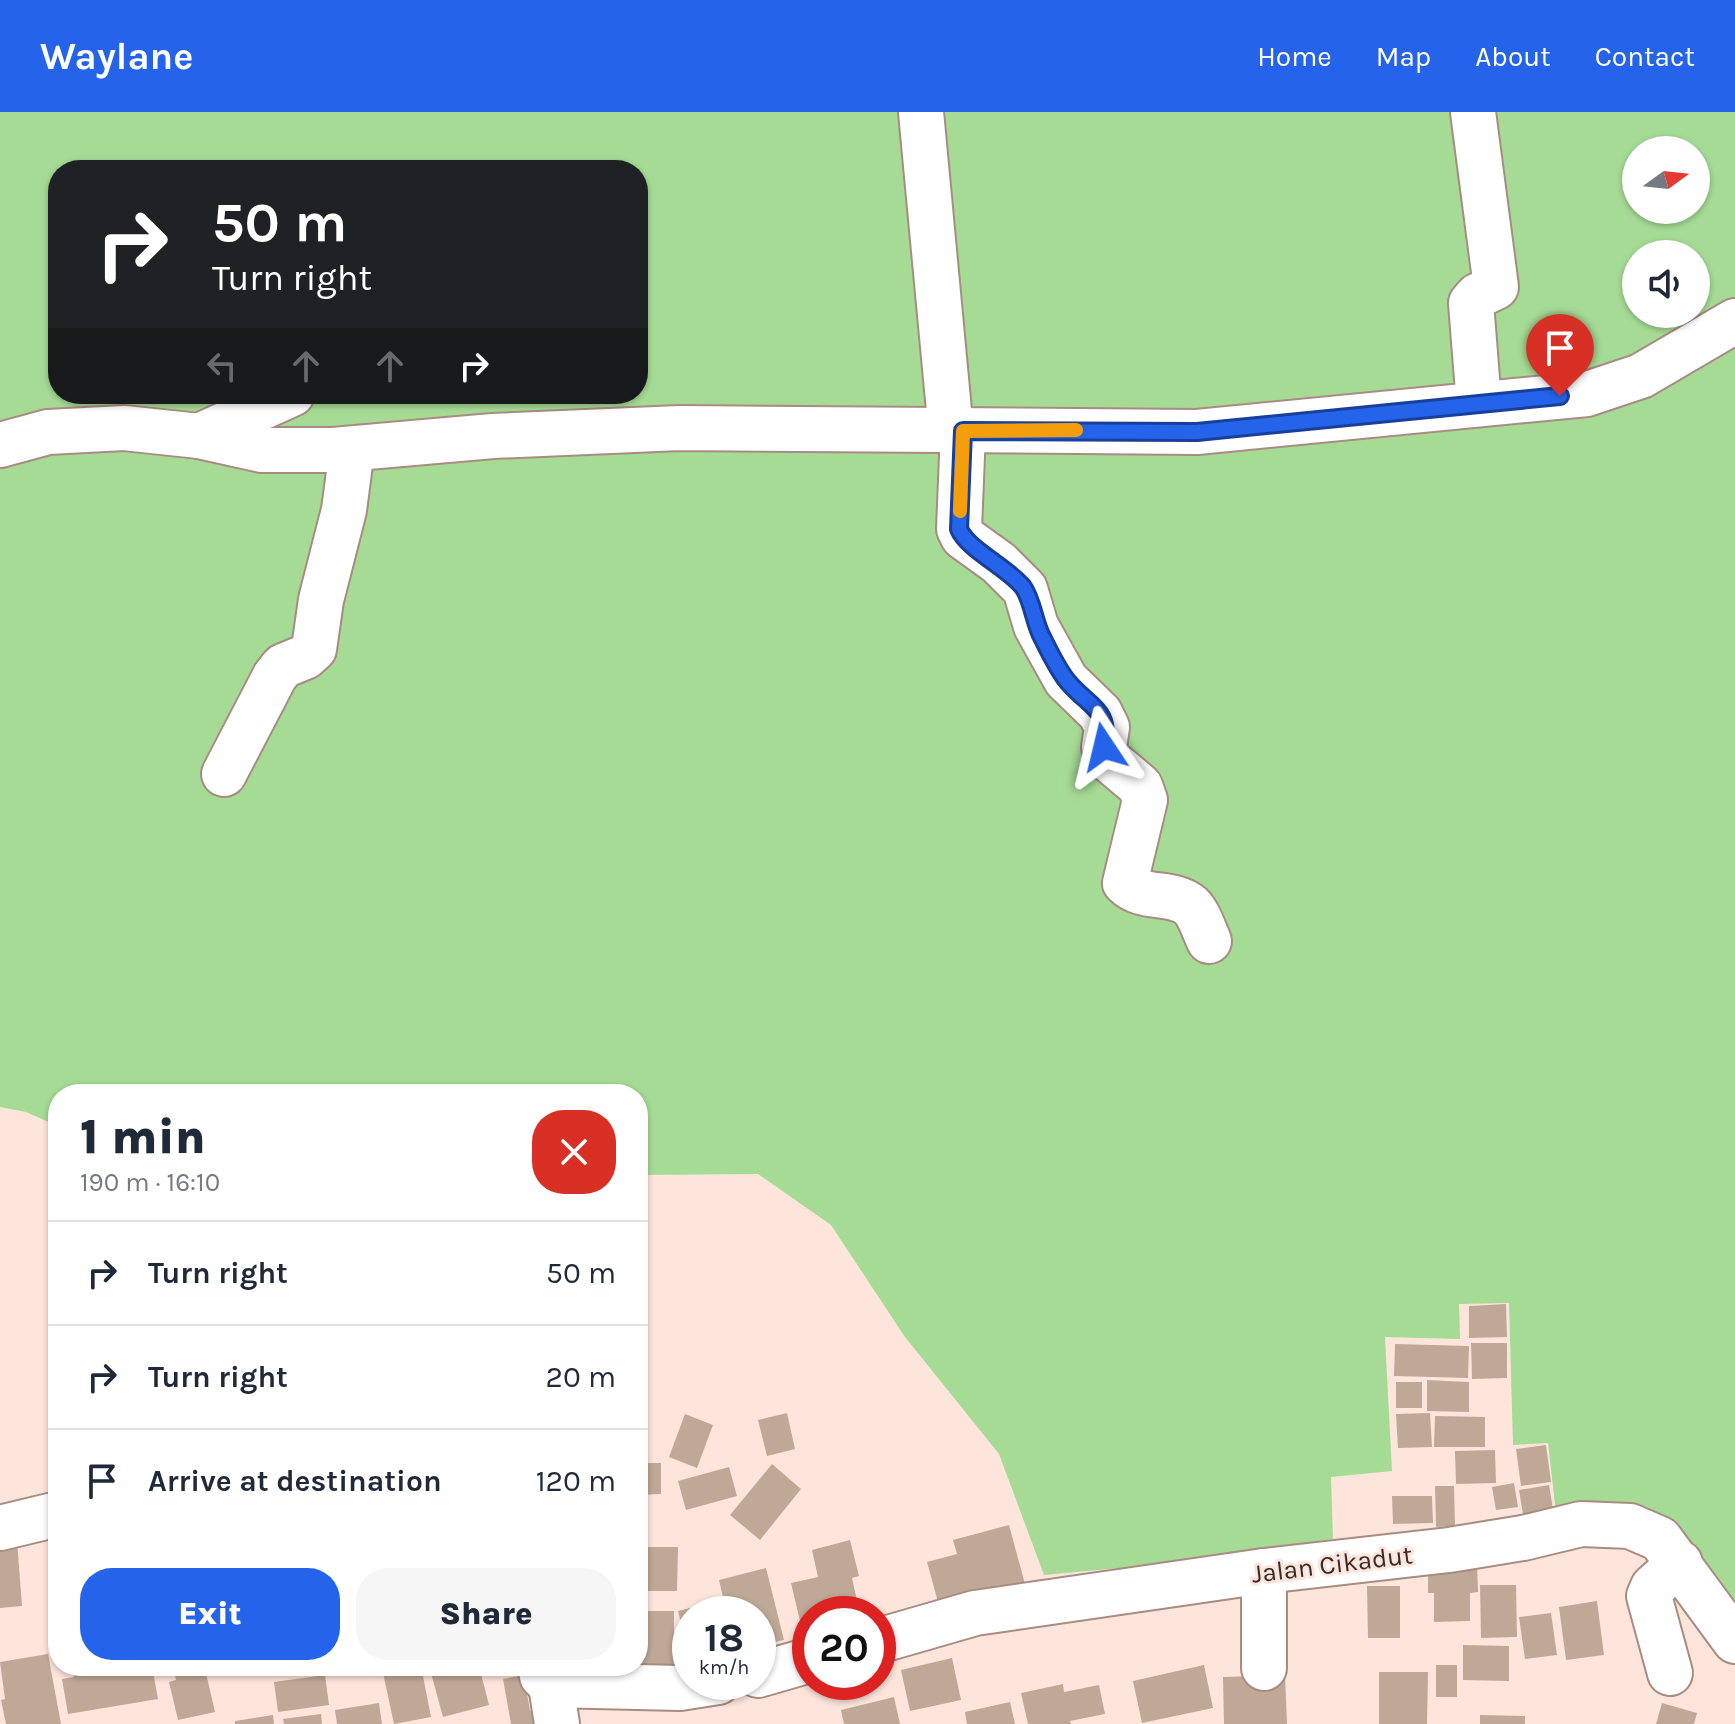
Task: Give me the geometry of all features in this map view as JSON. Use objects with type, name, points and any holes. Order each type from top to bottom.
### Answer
[{"type":"street","points":[[921,112],[957,431],[959,529],[963,537],[999,563],[1025,589],[1036,626],[1066,680],[1100,713],[1107,727],[1104,747],[1108,759],[1140,786],[1145,800],[1125,883],[1134,892],[1184,902],[1193,908],[1209,941]]},
{"type":"street","points":[[1473,112],[1496,287],[1477,296],[1471,303],[1479,404]]},
{"type":"street","points":[[0,445],[48,432],[124,428],[199,436],[262,450],[352,449],[493,436],[680,428],[1197,432],[1587,394],[1641,376],[1735,321]]},
{"type":"street","points":[[199,436],[270,404]]},
{"type":"street","points":[[224,774],[275,676],[283,666],[305,657],[314,649],[321,600],[344,510],[352,449]]},
{"type":"street","points":[[0,1528],[48,1516]]},
{"type":"street","name":"Jalan Cikadut","points":[[896,1636],[975,1613],[1264,1571],[1449,1550],[1523,1538],[1581,1524],[1630,1526],[1660,1539],[1735,1641]]},
{"type":"street","points":[[1670,1673],[1649,1596],[1653,1587],[1680,1563]]},
{"type":"street","points":[[1264,1571],[1264,1668]]},
{"type":"street","points":[[549,1692],[672,1688]]},
{"type":"green space","points":[[0,112],[1735,112],[1735,1607],[1674,1529],[1603,1501],[1556,1513],[1548,1443],[1513,1445],[1509,1303],[1459,1304],[1460,1339],[1385,1337],[1392,1471],[1331,1477],[1333,1539],[1130,1567],[1044,1575],[999,1454],[905,1337],[831,1225],[758,1174],[648,1175],[648,1084],[48,1084],[48,1122],[26,1112],[0,1107]]},
{"type":"building","points":[[1506,1304],[1507,1337],[1469,1338],[1469,1306]]},
{"type":"building","points":[[1471,1343],[1507,1343],[1507,1378],[1472,1379]]},
{"type":"building","points":[[1395,1344],[1469,1346],[1468,1378],[1394,1376]]},
{"type":"building","points":[[1427,1380],[1469,1382],[1469,1412],[1427,1411]]},
{"type":"building","points":[[1396,1382],[1422,1382],[1422,1408],[1396,1408]]},
{"type":"building","points":[[787,1413],[795,1449],[767,1456],[758,1420]]},
{"type":"building","points":[[1430,1413],[1432,1447],[1398,1448],[1396,1414]]},
{"type":"building","points":[[685,1414],[713,1425],[697,1468],[669,1457]]},
{"type":"building","points":[[1435,1416],[1485,1417],[1485,1447],[1434,1447]]},
{"type":"building","points":[[1546,1445],[1551,1482],[1521,1486],[1516,1449]]},
{"type":"building","points":[[1495,1450],[1496,1483],[1456,1484],[1455,1451]]},
{"type":"building","points":[[648,1463],[661,1463],[661,1494],[648,1495]]},
{"type":"building","points":[[772,1464],[801,1489],[760,1540],[730,1515]]},
{"type":"building","points":[[729,1467],[737,1496],[686,1510],[678,1481]]},
{"type":"building","points":[[1514,1483],[1518,1507],[1496,1510],[1492,1487]]},
{"type":"building","points":[[1549,1485],[1553,1509],[1523,1514],[1519,1490]]},
{"type":"building","points":[[1435,1486],[1454,1486],[1455,1526],[1436,1527]]},
{"type":"building","points":[[1392,1496],[1432,1496],[1433,1523],[1393,1524]]},
{"type":"building","points":[[1009,1525],[1025,1584],[938,1602],[927,1562],[957,1554],[953,1540]]},
{"type":"building","points":[[850,1540],[859,1576],[852,1578],[856,1596],[794,1596],[791,1583],[818,1577],[812,1550]]},
{"type":"building","points":[[17,1541],[22,1606],[0,1608],[0,1542]]},
{"type":"building","points":[[648,1547],[678,1547],[677,1591],[648,1591]]},
{"type":"building","points":[[1477,1563],[1478,1592],[1470,1593],[1470,1621],[1434,1622],[1434,1593],[1428,1593],[1428,1564]]},
{"type":"building","points":[[766,1568],[773,1596],[723,1596],[719,1580]]},
{"type":"building","points":[[1480,1585],[1516,1585],[1517,1637],[1481,1638]]},
{"type":"building","points":[[1367,1586],[1400,1586],[1400,1638],[1368,1638]]},
{"type":"building","points":[[1597,1601],[1604,1655],[1566,1660],[1559,1607]]},
{"type":"building","points":[[776,1608],[784,1640],[776,1642]]},
{"type":"building","points":[[648,1611],[672,1611],[672,1669],[648,1667]]},
{"type":"building","points":[[1551,1613],[1557,1655],[1525,1659],[1519,1617]]},
{"type":"building","points":[[1463,1645],[1509,1646],[1509,1681],[1463,1680]]},
{"type":"building","points":[[48,1654],[48,1676],[52,1676],[61,1724],[6,1724],[1,1700],[5,1699],[0,1662]]},
{"type":"building","points":[[952,1658],[961,1700],[910,1711],[901,1670]]},
{"type":"building","points":[[1204,1665],[1213,1708],[1142,1723],[1133,1681]]},
{"type":"building","points":[[1436,1665],[1457,1665],[1457,1697],[1436,1697]]},
{"type":"building","points":[[1379,1672],[1428,1672],[1427,1724],[1379,1724]]},
{"type":"building","points":[[1285,1675],[1287,1724],[1224,1724],[1223,1677]]},
{"type":"building","points":[[154,1676],[158,1699],[68,1714],[62,1679]]},
{"type":"building","points":[[175,1676],[207,1676],[215,1712],[178,1720],[169,1682],[176,1680]]},
{"type":"building","points":[[325,1676],[329,1705],[278,1712],[274,1682]]},
{"type":"building","points":[[384,1676],[423,1676],[431,1717],[394,1724]]},
{"type":"building","points":[[432,1676],[482,1676],[489,1705],[443,1717]]},
{"type":"building","points":[[524,1676],[530,1711],[550,1708],[552,1724],[511,1724],[503,1679]]},
{"type":"building","points":[[1063,1684],[1064,1692],[1099,1685],[1105,1714],[1070,1721],[1071,1724],[1028,1724],[1021,1693]]},
{"type":"building","points":[[895,1700],[900,1724],[844,1724],[841,1710]]},
{"type":"building","points":[[1010,1702],[1015,1724],[967,1724],[965,1712]]},
{"type":"building","points":[[379,1703],[382,1724],[337,1724],[335,1710]]},
{"type":"building","points":[[1662,1703],[1697,1713],[1694,1724],[1656,1724]]},
{"type":"building","points":[[321,1714],[322,1724],[284,1724],[283,1719]]},
{"type":"building","points":[[273,1715],[274,1724],[235,1724],[235,1721]]},
{"type":"building","points":[[1480,1715],[1525,1716],[1525,1724],[1480,1724]]},
{"type":"slow traffic","points":[[960,511],[963,431],[1076,430]]},
{"type":"route","points":[[1104,747],[1107,727],[1100,713],[1066,680],[1036,626],[1025,589],[999,563],[963,537],[959,529],[963,431],[1197,432],[1427,412],[1560,396]]}]
